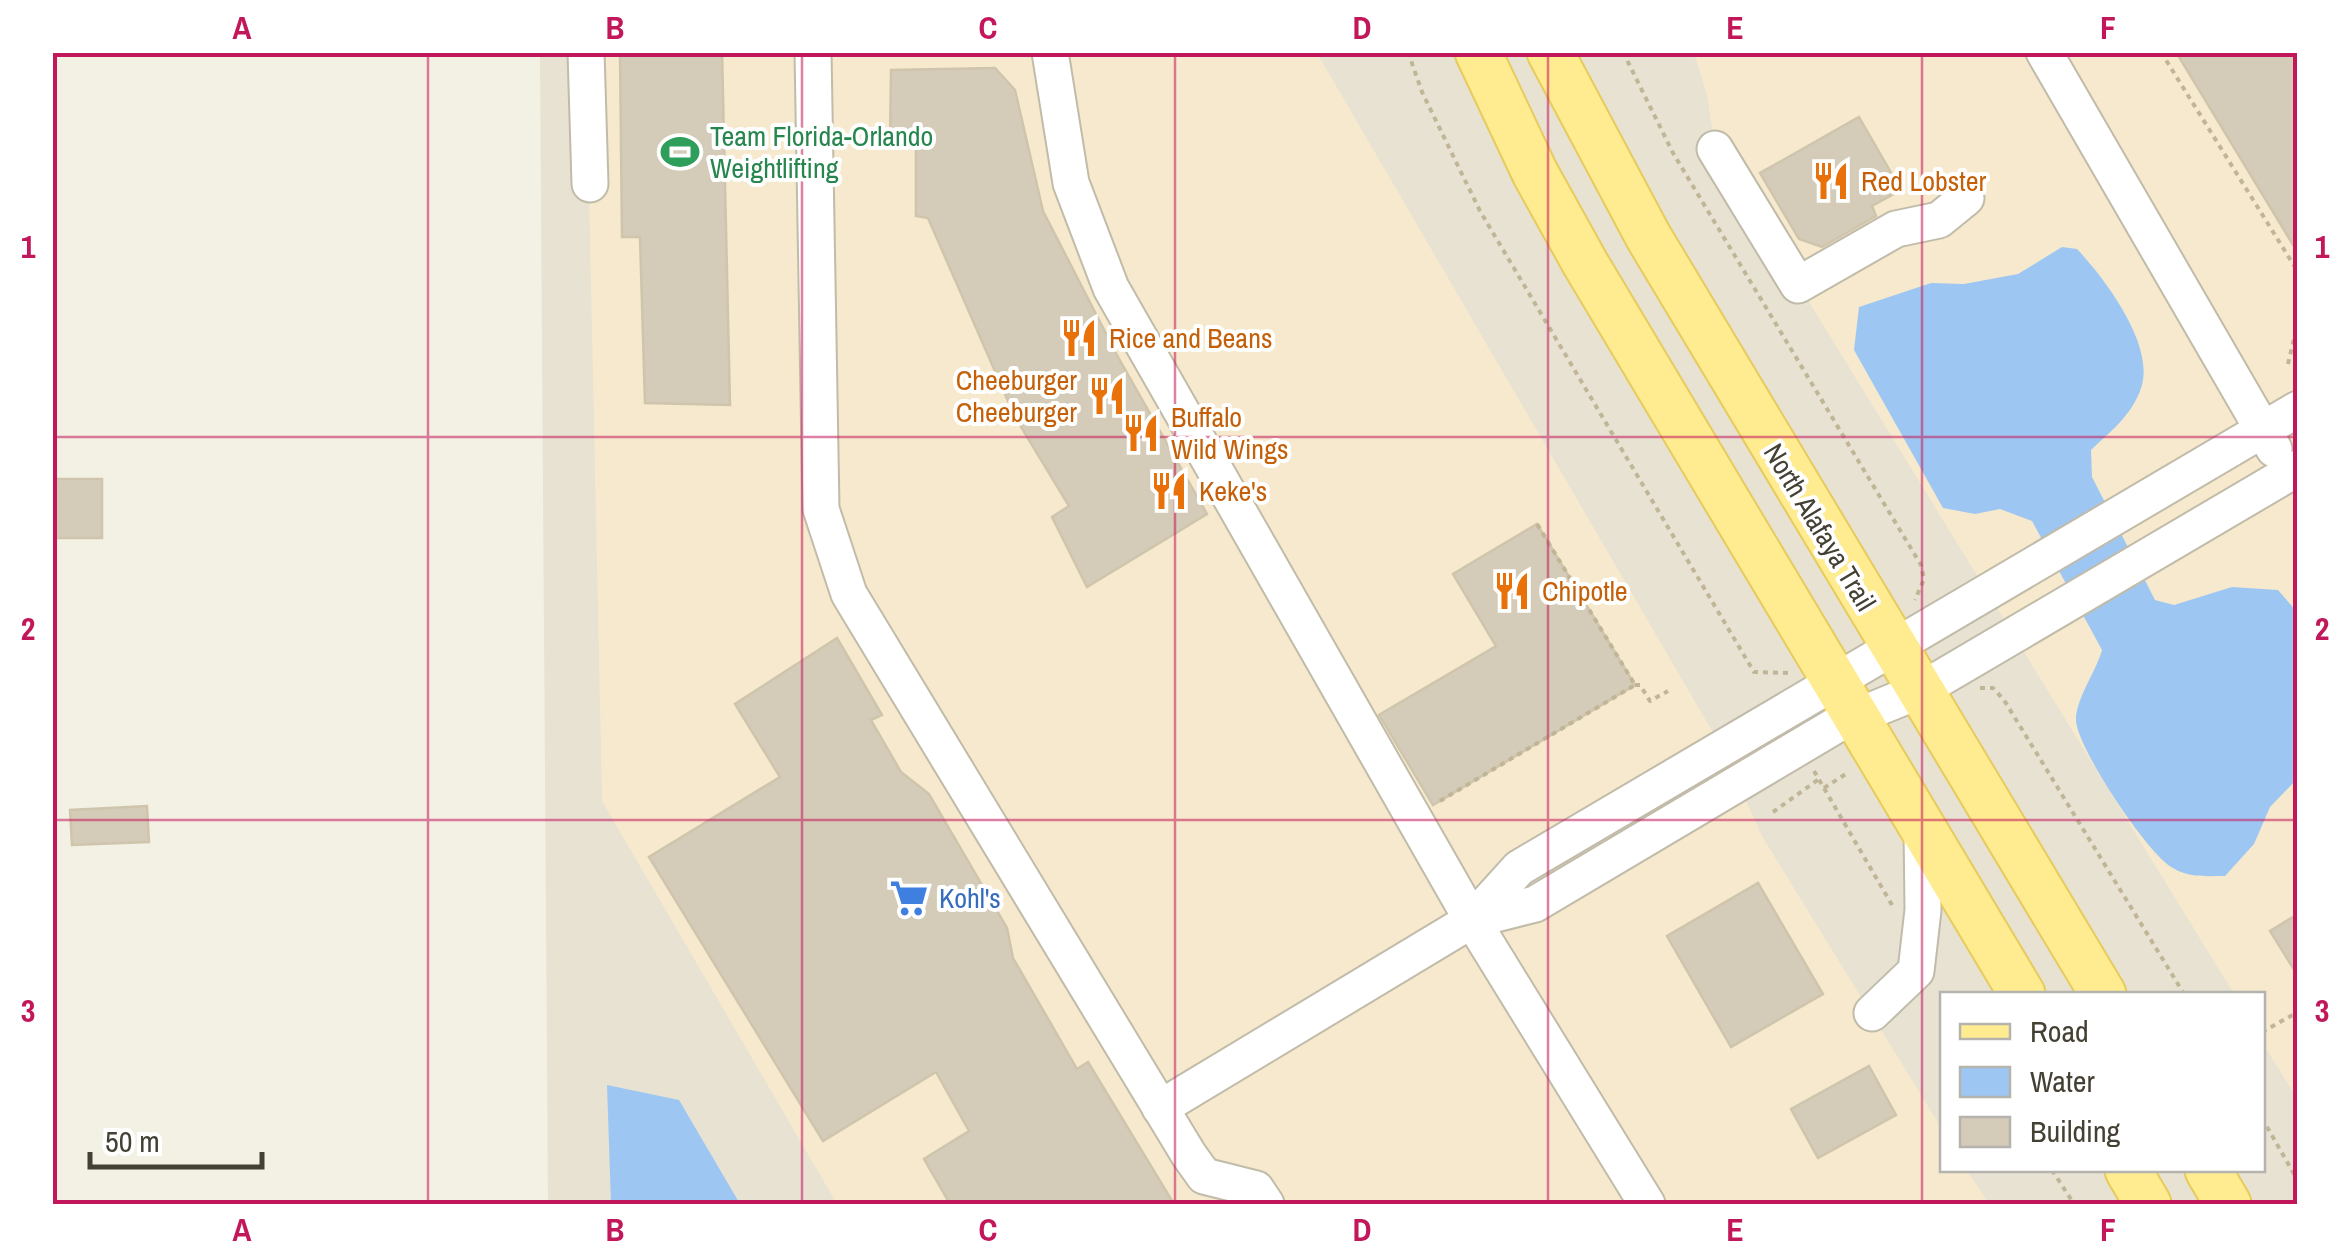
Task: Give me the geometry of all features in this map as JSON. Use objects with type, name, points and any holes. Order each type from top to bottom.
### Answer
[{"type":"main road","points":[[1478,52],[1585,262],[2021,992]]},
{"type":"main road","name":"North Alafaya Trail","points":[[1550,52],[1648,236],[2102,992]]},
{"type":"main road","points":[[2129,1172],[2148,1204]]},
{"type":"main road","points":[[2209,1172],[2228,1204]]},
{"type":"street","points":[[586,52],[590,184]]},
{"type":"street","points":[[813,52],[821,510],[849,594],[1204,1176],[1256,1189],[1266,1204]]},
{"type":"street","points":[[1050,52],[1071,183],[1110,288],[1472,920],[1647,1204]]},
{"type":"street","points":[[1846,698],[1920,691],[2295,475],[2262,430],[2044,52]]},
{"type":"street","points":[[1715,149],[1798,284],[1896,230],[1939,220],[1966,198]]},
{"type":"street","points":[[1160,1108],[1472,920],[1519,868],[1846,698],[1892,648],[2298,409]]},
{"type":"street","points":[[1872,1014],[1916,971],[1922,828]]},
{"type":"path","points":[[1408,52],[1422,92],[1480,211],[1754,672],[1791,673]]},
{"type":"path","points":[[1622,52],[1673,153],[1921,565],[1924,579],[1912,606]]},
{"type":"path","points":[[2161,52],[2298,272]]},
{"type":"path","points":[[2288,364],[2298,322]]},
{"type":"path","points":[[1538,524],[1635,685]]},
{"type":"path","points":[[1433,805],[1635,685],[1640,684],[1650,701],[1668,691]]},
{"type":"path","points":[[1976,687],[1993,688],[2004,700],[2183,992]]},
{"type":"path","points":[[1809,762],[1919,945]]},
{"type":"path","points":[[1824,788],[1862,764]]},
{"type":"path","points":[[1773,812],[1819,780]]},
{"type":"path","points":[[2265,1030],[2298,1012]]},
{"type":"path","points":[[2265,1123],[2298,1181]]},
{"type":"path","points":[[2053,1172],[2074,1204]]},
{"type":"shaded area","points":[[540,53],[2297,53],[2297,1204],[548,1204]]},
{"type":"shaded area","points":[[586,53],[1317,53],[1722,748],[1762,836],[1940,1126],[1940,1172],[1968,1172],[1989,1204],[837,1204],[602,801]]},
{"type":"shaded area","points":[[1694,53],[2297,53],[2297,1098],[2265,1047],[2265,992],[2233,992],[1715,149],[1707,95]]},
{"type":"water","points":[[2062,247],[2077,249],[2101,278],[2126,315],[2142,355],[2144,374],[2140,391],[2125,416],[2091,450],[2092,477],[2155,600],[2174,605],[2232,587],[2278,590],[2297,612],[2297,779],[2270,807],[2254,844],[2225,876],[2185,873],[2162,859],[2132,823],[2088,754],[2076,721],[2077,713],[2102,650],[2032,521],[2000,509],[1975,514],[1943,508],[1854,350],[1859,307],[1931,283],[1964,284],[2018,274]]},
{"type":"water","points":[[607,1085],[679,1100],[740,1204],[611,1204]]},
{"type":"building","points":[[620,52],[722,52],[730,405],[645,403],[640,237],[622,237]]},
{"type":"building","points":[[2176,52],[2298,52],[2298,253]]},
{"type":"building","points":[[995,68],[1015,90],[1043,211],[1118,357],[1207,514],[1087,587],[1052,517],[1069,506],[1015,417],[928,218],[916,216],[916,146],[890,145],[891,70]]},
{"type":"building","name":"Red Lobster","points":[[1859,117],[1901,190],[1872,206],[1876,216],[1822,247],[1799,239],[1760,173]]},
{"type":"building","points":[[52,479],[102,479],[102,538],[52,538]]},
{"type":"building","points":[[1537,524],[1635,685],[1433,805],[1379,715],[1496,646],[1453,574]]},
{"type":"building","points":[[837,638],[882,715],[871,720],[901,772],[929,794],[1007,928],[1013,958],[1077,1069],[1088,1062],[1174,1204],[950,1204],[924,1159],[969,1131],[936,1072],[823,1141],[649,857],[780,777],[735,704]]},
{"type":"building","points":[[147,806],[149,842],[72,845],[70,810]]},
{"type":"building","points":[[1758,883],[1823,994],[1731,1047],[1667,936]]},
{"type":"building","points":[[2298,914],[2298,976],[2270,931]]},
{"type":"building","points":[[1869,1066],[1896,1115],[1818,1158],[1791,1109]]},
{"type":"place","name":"Team Florida-Orlando Weightlifting","points":[[680,152]]},
{"type":"place","name":"Red Lobster","points":[[1831,181]]},
{"type":"place","name":"Rice and Beans","points":[[1079,338]]},
{"type":"place","name":"Cheeburger Cheeburger","points":[[1107,396]]},
{"type":"place","name":"Buffalo Wild Wings","points":[[1141,433]]},
{"type":"place","name":"Keke's","points":[[1169,491]]},
{"type":"place","name":"Chipotle","points":[[1512,591]]},
{"type":"place","name":"Kohl's","points":[[909,898]]}]
